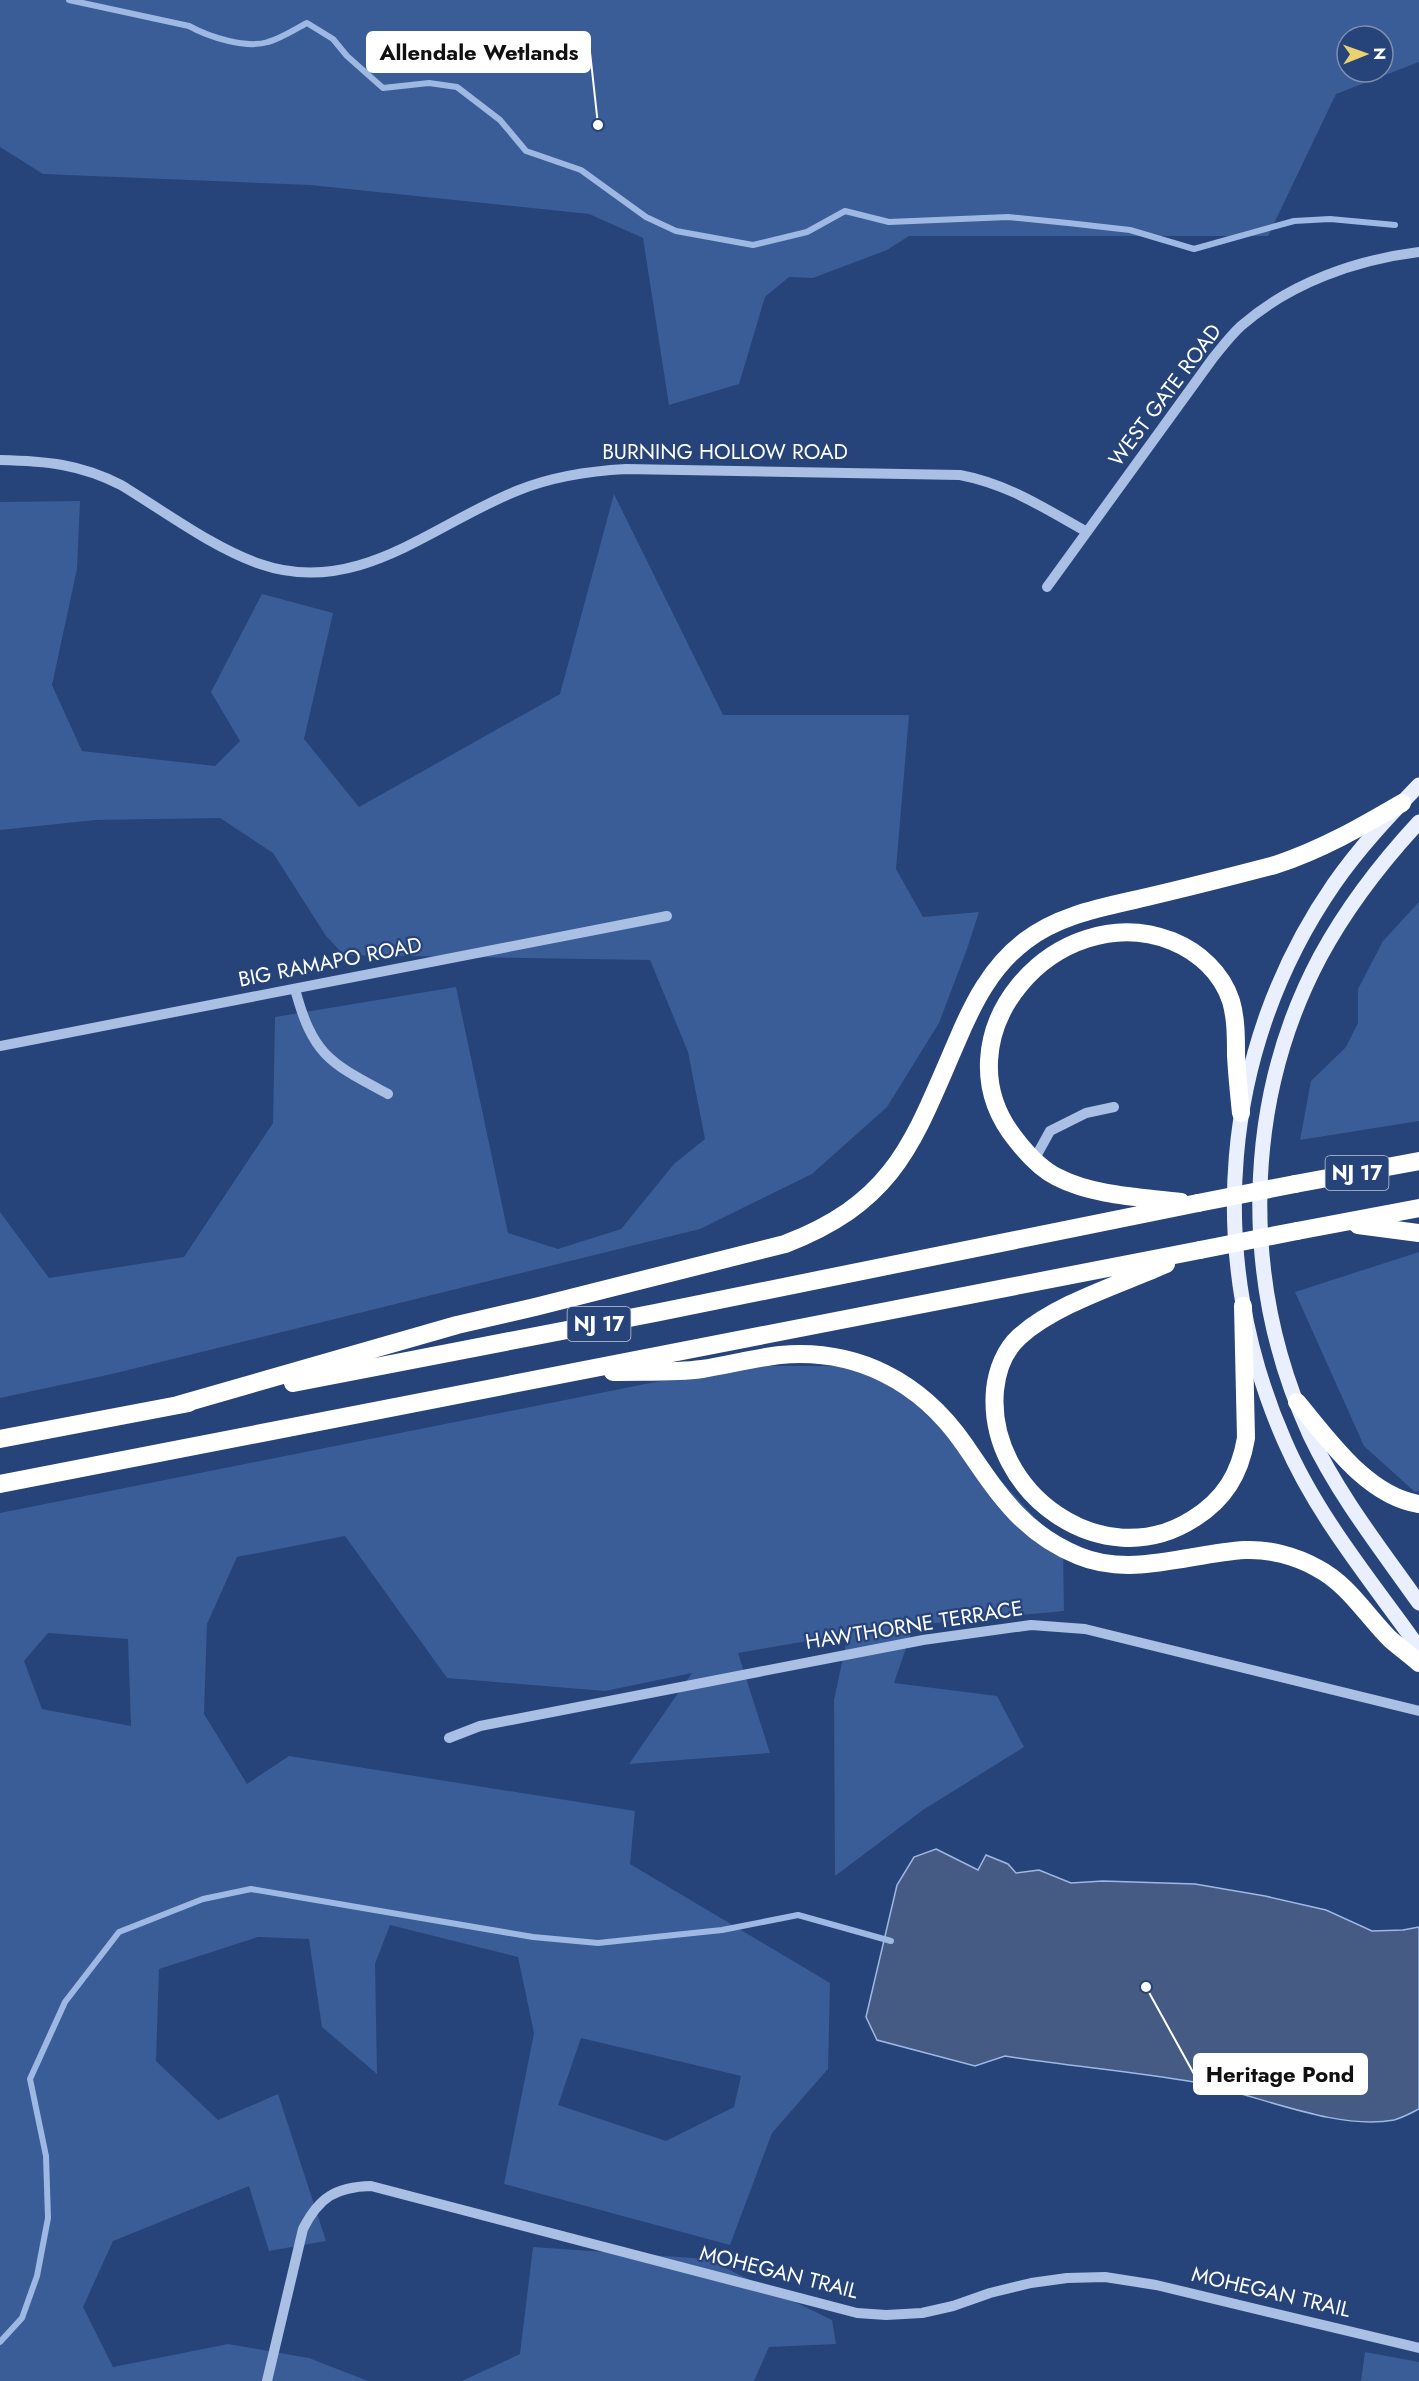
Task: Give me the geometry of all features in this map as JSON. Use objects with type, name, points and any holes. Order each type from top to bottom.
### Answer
[{"type":"highway","points":[[178,1405],[457,1325],[785,1244],[823,1228],[858,1205],[898,1163],[918,1132],[976,998],[996,970],[1025,942],[1049,926],[1076,915],[1296,858],[1350,834],[1402,803]]},
{"type":"highway","points":[[1198,1203],[1117,1194],[1085,1187],[1056,1177],[1034,1160],[1011,1134],[996,1105],[990,1064],[996,1022],[1012,993],[1034,969],[1062,950],[1108,934],[1139,933],[1165,939],[1195,953],[1217,974],[1231,1000],[1240,1113]]},
{"type":"highway","name":"NJ 17","points":[[0,1439],[655,1313],[1198,1203],[1419,1161]]},
{"type":"highway","name":"NJ 17","points":[[0,1484],[1419,1208]]},
{"type":"highway","points":[[1342,1222],[1419,1233]]},
{"type":"highway","points":[[1200,1250],[1049,1315],[1018,1338],[1009,1349],[1001,1363],[996,1383],[996,1421],[1009,1459],[1019,1477],[1032,1493],[1050,1510],[1078,1527],[1108,1537],[1127,1539],[1165,1534],[1182,1526],[1215,1503],[1228,1489],[1237,1474],[1246,1438],[1243,1306]]},
{"type":"highway","points":[[557,1374],[700,1369],[800,1354],[837,1357],[871,1366],[904,1384],[935,1410],[963,1442],[1008,1506],[1032,1530],[1047,1541],[1081,1557],[1118,1565],[1155,1563],[1245,1550],[1277,1553],[1290,1557],[1318,1568],[1334,1578],[1390,1638],[1419,1663]]},
{"type":"highway","points":[[1297,1402],[1375,1487],[1398,1499],[1419,1504]]},
{"type":"main road","points":[[1419,785],[1379,827],[1335,883],[1297,945],[1267,1012],[1256,1046],[1240,1113],[1233,1192],[1236,1249],[1243,1306],[1258,1372],[1285,1443],[1326,1515],[1419,1648]]},
{"type":"main road","points":[[1419,822],[1376,870],[1355,898],[1320,958],[1291,1022],[1272,1088],[1260,1174],[1259,1201],[1262,1266],[1275,1334],[1297,1402],[1324,1462],[1342,1492],[1419,1603]]},
{"type":"street","name":"WEST GATE ROAD","points":[[1047,586],[1213,357],[1240,327],[1277,300],[1312,281],[1349,266],[1393,255],[1419,252]]},
{"type":"street","name":"BURNING HOLLOW ROAD","points":[[0,460],[44,461],[74,466],[103,476],[122,484],[232,553],[261,565],[292,571],[320,572],[348,569],[376,561],[518,490],[553,478],[608,470],[960,475],[986,480],[1014,490],[1087,532]]},
{"type":"street","name":"BIG RAMAPO ROAD","points":[[0,1046],[667,916]]},
{"type":"street","points":[[295,989],[307,1029],[315,1043],[346,1072],[388,1094]]},
{"type":"street","points":[[1034,1160],[1050,1131],[1086,1113],[1114,1107]]},
{"type":"street","name":"HAWTHORNE TERRACE","points":[[449,1738],[480,1726],[635,1694],[923,1640],[1030,1625],[1085,1629],[1419,1711]]},
{"type":"street","name":"MOHEGAN TRAIL","points":[[267,2381],[303,2229],[311,2213],[322,2200],[352,2186],[371,2186],[857,2313],[886,2315],[922,2313],[1031,2283],[1067,2278],[1105,2277],[1142,2282],[1419,2348]]},
{"type":"shaded area","points":[[0,0],[1419,0],[1419,62],[1395,71],[1395,24],[1335,24],[1335,84],[1362,84],[1336,94],[1268,236],[909,236],[887,250],[813,278],[789,277],[765,297],[739,384],[669,405],[643,238],[589,214],[310,185],[43,174],[0,147]]},
{"type":"shaded area","points":[[614,494],[723,715],[909,715],[896,869],[923,917],[979,912],[939,1023],[887,1107],[812,1174],[700,1229],[112,1374],[0,1398],[0,1212],[49,1278],[184,1257],[273,1123],[275,1017],[456,987],[508,1233],[558,1249],[621,1229],[674,1164],[705,1139],[688,1052],[650,960],[344,955],[326,936],[273,853],[220,818],[95,820],[0,830],[0,502],[80,501],[77,569],[52,685],[82,751],[215,766],[240,741],[211,692],[262,594],[333,613],[304,739],[359,807],[560,694]]},
{"type":"shaded area","points":[[1419,902],[1419,1121],[1300,1140],[1311,1081],[1346,1047],[1358,1023],[1358,989],[1383,941]]},
{"type":"shaded area","points":[[1419,1252],[1419,1491],[1415,1492],[1364,1446],[1295,1292]]},
{"type":"shaded area","points":[[735,1366],[885,1366],[967,1444],[1063,1548],[1064,1611],[914,1625],[894,1683],[997,1696],[1024,1747],[923,1810],[835,1876],[834,1700],[848,1634],[738,1653],[770,1753],[629,1764],[692,1673],[605,1691],[447,1678],[345,1536],[237,1557],[207,1624],[204,1714],[247,1784],[289,1756],[635,1811],[630,1864],[830,1983],[828,2069],[772,2133],[730,2245],[504,2184],[534,2033],[518,1957],[390,1925],[375,1964],[377,2074],[322,2027],[309,1939],[258,1937],[159,1969],[156,2061],[218,2120],[278,2094],[326,2241],[269,2251],[249,2186],[113,2241],[83,2307],[113,2367],[228,2344],[309,2358],[368,2381],[0,2381],[0,1513]],"holes":[[[48,1633],[128,1639],[131,1726],[42,1709],[24,1661]],[[581,2038],[741,2076],[734,2107],[666,2141],[558,2105]]]},
{"type":"shaded area","points":[[936,1849],[978,1870],[986,1855],[1008,1864],[1016,1873],[1039,1870],[1071,1883],[1103,1881],[1195,1884],[1265,1896],[1326,1910],[1372,1931],[1419,1927],[1419,2109],[1394,2120],[1371,2122],[1346,2120],[1320,2116],[1194,2082],[1005,2056],[975,2066],[877,2040],[866,2017],[897,1885],[914,1857]]},
{"type":"shaded area","points":[[533,2247],[707,2259],[832,2320],[836,2344],[769,2347],[754,2381],[462,2381],[520,2354]]},
{"type":"shaded area","points":[[1365,2352],[1419,2362],[1419,2381],[1361,2381]]},
{"type":"waterway","points":[[69,0],[189,26],[217,38],[249,44],[273,40],[307,23],[333,39],[347,56],[383,88],[429,83],[457,87],[500,120],[526,151],[581,170],[646,217],[676,231],[753,245],[807,232],[845,211],[889,222],[1008,217],[1068,223],[1130,230],[1194,249],[1294,221],[1330,219],[1395,225]]},
{"type":"waterway","points":[[0,2342],[22,2318],[37,2276],[48,2218],[46,2156],[30,2079],[65,2002],[119,1932],[203,1899],[251,1889],[533,1937],[598,1943],[722,1930],[798,1915],[891,1941]]},
{"type":"place","name":"Allendale Wetlands","points":[[598,125]]},
{"type":"place","name":"Heritage Pond","points":[[1146,1987]]}]
